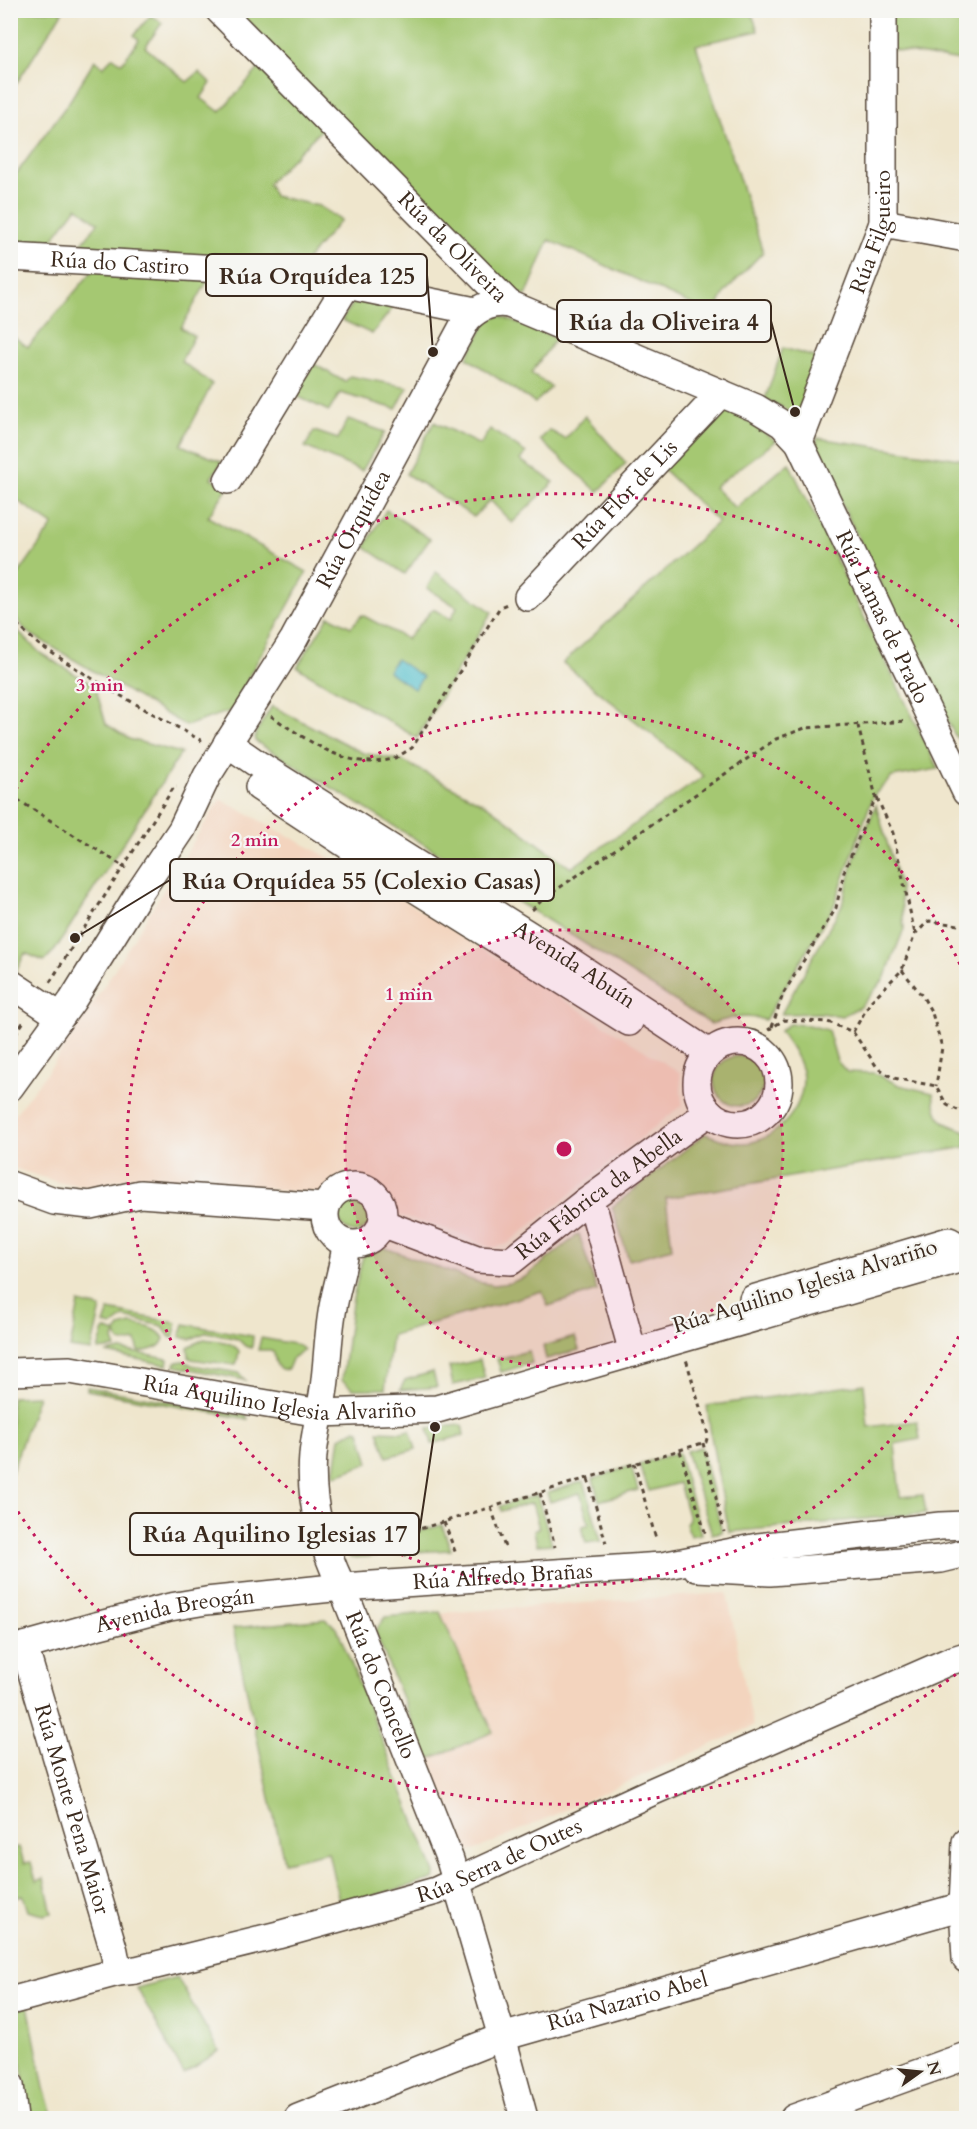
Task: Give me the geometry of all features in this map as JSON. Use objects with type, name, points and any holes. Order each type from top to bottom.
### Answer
[{"type":"street","name":"Rúa da Oliveira","points":[[219,10],[509,304],[756,408],[783,424],[799,442]]},
{"type":"street","name":"Rúa Filgueiro","points":[[799,442],[883,223],[883,10]]},
{"type":"street","points":[[883,223],[966,238]]},
{"type":"street","name":"Rúa do Castiro","points":[[10,257],[288,273],[475,311]]},
{"type":"street","points":[[228,480],[346,286]]},
{"type":"street","points":[[475,311],[495,303],[509,304]]},
{"type":"street","name":"Rúa Orquídea","points":[[10,1062],[128,869],[219,757],[254,705],[294,639],[468,319],[475,311]]},
{"type":"street","name":"Rúa Flor de Lis","points":[[528,597],[721,393]]},
{"type":"street","name":"Rúa Lamas de Prado","points":[[799,442],[933,718],[966,792]]},
{"type":"street","name":"Rúa Orquídea","points":[[10,1087],[72,1001],[182,829],[219,757]]},
{"type":"street","name":"Avenida Abuín","points":[[219,757],[269,772],[526,935],[705,1060]]},
{"type":"street","points":[[10,983],[43,1005]]},
{"type":"street","points":[[728,1043],[749,1043],[767,1054],[778,1072],[778,1094],[767,1112],[749,1123],[728,1123],[709,1112],[700,1098],[697,1082],[705,1060],[728,1043]]},
{"type":"street","name":"Rúa Fábrica da Abella","points":[[382,1222],[477,1259],[511,1261],[585,1202],[709,1112]]},
{"type":"street","points":[[10,1185],[54,1201],[90,1205],[140,1194],[325,1207]]},
{"type":"street","points":[[346,1186],[361,1186],[375,1194],[382,1207],[382,1222],[375,1236],[361,1244],[346,1244],[333,1236],[325,1222],[325,1207],[333,1194],[346,1186]]},
{"type":"street","points":[[585,1202],[595,1214],[641,1350]]},
{"type":"street","name":"Rúa Aquilino Iglesia Alvariño","points":[[641,1350],[666,1326],[851,1269],[949,1241],[966,1251]]},
{"type":"street","name":"Rúa do Concello","points":[[346,1244],[344,1265],[333,1304],[313,1456],[313,1494],[317,1523],[326,1552],[342,1587],[457,1882],[524,2118]]},
{"type":"street","name":"Rúa Aquilino Iglesia Alvariño","points":[[10,1372],[70,1370],[320,1413],[437,1409],[966,1257]]},
{"type":"street","name":"Rúa Alfredo Brañas","points":[[662,1566],[758,1547],[939,1526],[966,1525]]},
{"type":"street","name":"Rúa Alfredo Brañas","points":[[342,1587],[662,1566],[770,1572],[942,1559],[966,1553]]},
{"type":"street","name":"Avenida Breogán","points":[[17,1648],[170,1607],[230,1598],[342,1587]]},
{"type":"street","name":"Rúa Monte Pena Maior","points":[[17,1648],[114,1951],[118,1972]]},
{"type":"street","name":"Rúa Serra de Outes","points":[[10,2001],[118,1972],[136,1970],[278,1935],[436,1891],[650,1793],[966,1656]]},
{"type":"street","points":[[966,1842],[963,1906],[966,1959]]},
{"type":"street","name":"Rúa Nazario Abel","points":[[298,2118],[502,2037],[963,1906]]},
{"type":"street","points":[[794,2118],[966,2056]]},
{"type":"street","points":[[10,2085],[14,2118]]},
{"type":"path","points":[[254,705],[320,748],[360,762],[392,759],[412,748],[500,607],[528,597]]},
{"type":"path","points":[[10,618],[38,644],[219,757],[193,783],[174,787],[128,869],[43,1005],[10,1041]]},
{"type":"path","points":[[526,935],[543,899],[776,739],[805,728],[933,718]]},
{"type":"path","points":[[857,725],[876,797],[893,833],[915,934]]},
{"type":"path","points":[[10,795],[128,869]]},
{"type":"path","points":[[876,797],[844,872],[836,908],[783,994],[770,1028],[784,1020],[828,1022],[853,1032],[877,1067],[892,1078],[936,1086]]},
{"type":"path","points":[[853,1032],[871,1001],[902,970],[915,934],[929,921],[966,926]]},
{"type":"path","points":[[902,970],[932,1013],[942,1047],[936,1086],[947,1105],[966,1114]]},
{"type":"path","points":[[406,1557],[400,1535],[706,1442],[708,1435],[685,1354]]},
{"type":"path","points":[[703,1443],[725,1534]]},
{"type":"path","points":[[680,1451],[706,1535]]},
{"type":"path","points":[[634,1463],[656,1539]]},
{"type":"path","points":[[588,1479],[606,1542]]},
{"type":"path","points":[[540,1493],[555,1547]]},
{"type":"path","points":[[491,1508],[506,1551]]},
{"type":"path","points":[[444,1522],[456,1554]]},
{"type":"shaded area","points":[[220,799],[378,884],[680,1073],[682,1105],[507,1244],[491,1248],[451,1230],[324,1195],[139,1176],[94,1186],[60,1183],[11,1167],[11,1119],[52,1066]]},
{"type":"shaded area","points":[[727,1593],[753,1726],[471,1852],[463,1849],[375,1631],[385,1617]]},
{"type":"green space","points":[[10,11],[63,11],[11,92]]},
{"type":"green space","points":[[233,11],[751,11],[758,31],[696,45],[763,252],[726,291],[713,314],[549,240],[526,296],[510,290]]},
{"type":"green space","points":[[890,11],[966,11],[966,62],[889,49]]},
{"type":"green space","points":[[151,15],[162,23],[145,47],[187,82],[199,72],[211,83],[201,98],[220,112],[262,65],[324,127],[268,183],[274,196],[319,206],[341,220],[304,263],[292,259],[75,252],[98,223],[77,207],[43,252],[11,249],[11,181],[69,102],[95,60],[103,67],[113,57],[122,63],[139,40],[134,35]]},
{"type":"green space","points":[[95,268],[208,280],[181,328],[194,336],[181,361],[212,384],[181,445],[222,462],[211,478],[228,487],[208,517],[307,572],[248,678],[236,709],[186,726],[27,632],[11,612],[10,577],[15,579],[53,525],[11,496],[11,335],[28,347]]},
{"type":"green space","points":[[357,297],[395,305],[372,334],[342,320]]},
{"type":"green space","points":[[501,316],[556,338],[531,373],[551,387],[535,403],[467,358],[489,318]]},
{"type":"green space","points":[[783,348],[825,360],[796,414],[765,399]]},
{"type":"green space","points":[[314,364],[345,382],[350,376],[408,387],[396,409],[340,393],[329,411],[294,395]]},
{"type":"green space","points":[[730,409],[776,441],[714,487],[735,508],[789,463],[938,769],[892,777],[873,796],[834,906],[765,1020],[751,1017],[711,1024],[538,914],[255,741],[256,732],[272,706],[363,753],[403,761],[488,806],[571,868],[704,776],[563,663],[718,522],[663,469],[723,412]]},
{"type":"green space","points":[[585,416],[626,463],[598,492],[540,440],[549,430],[565,439]]},
{"type":"green space","points":[[348,419],[385,432],[362,471],[305,447],[314,431],[338,439]]},
{"type":"green space","points":[[434,422],[480,445],[490,429],[526,453],[520,460],[554,482],[512,523],[490,500],[474,517],[406,474]]},
{"type":"green space","points":[[817,438],[966,460],[966,727],[956,738],[816,451]]},
{"type":"green space","points":[[386,510],[430,539],[405,574],[365,547]]},
{"type":"green space","points":[[436,572],[492,612],[417,738],[297,667],[329,616],[351,627],[362,615],[407,639],[433,609],[451,619],[457,607],[427,588]]},
{"type":"green space","points":[[10,623],[40,653],[95,686],[106,724],[129,739],[181,753],[55,950],[44,961],[25,953],[15,974],[10,977]]},
{"type":"green space","points":[[876,805],[900,887],[904,929],[884,979],[860,1007],[842,1016],[821,1013],[781,1014],[842,905],[855,856]]},
{"type":"green space","points":[[789,1024],[808,1025],[828,1030],[837,1061],[847,1072],[874,1073],[899,1085],[933,1093],[936,1109],[941,1119],[945,1123],[966,1131],[966,1147],[666,1198],[672,1248],[629,1260],[612,1207],[705,1134],[730,1142],[757,1141],[768,1136],[788,1119],[801,1096],[803,1083],[798,1060],[780,1031]]},
{"type":"green space","points":[[734,1056],[744,1056],[757,1063],[764,1076],[764,1086],[757,1099],[744,1106],[734,1106],[725,1102],[718,1095],[714,1086],[714,1076],[718,1067],[725,1060]]},
{"type":"green space","points":[[355,1200],[366,1205],[371,1216],[366,1227],[355,1232],[344,1227],[339,1216],[344,1205]]},
{"type":"green space","points":[[579,1234],[597,1291],[548,1306],[542,1291],[392,1335],[385,1389],[353,1389],[342,1380],[352,1303],[363,1256],[383,1247],[477,1282],[494,1285],[510,1283],[525,1277]]},
{"type":"green space","points":[[79,1303],[101,1308],[91,1351],[70,1348]]},
{"type":"green space","points":[[109,1310],[177,1323],[173,1338],[162,1326],[124,1317],[112,1326],[104,1324]]},
{"type":"green space","points":[[131,1324],[158,1331],[164,1338],[163,1342],[156,1348],[141,1352],[136,1341],[124,1343],[119,1341],[116,1334],[113,1340],[116,1348],[98,1350],[104,1329],[116,1333],[120,1327]]},
{"type":"green space","points":[[184,1324],[253,1336],[252,1348],[245,1346],[238,1339],[207,1332],[191,1339],[180,1337]]},
{"type":"green space","points":[[575,1337],[579,1350],[546,1359],[543,1346]]},
{"type":"green space","points":[[261,1338],[299,1345],[304,1350],[293,1357],[288,1369],[284,1370],[277,1365],[271,1350],[258,1350]]},
{"type":"green space","points":[[204,1339],[223,1342],[235,1347],[239,1351],[235,1365],[191,1359],[188,1347]]},
{"type":"green space","points":[[122,1350],[168,1359],[167,1365],[106,1353]]},
{"type":"green space","points":[[529,1351],[532,1363],[501,1372],[497,1359]]},
{"type":"green space","points":[[480,1360],[485,1378],[453,1385],[449,1367]]},
{"type":"green space","points":[[184,1361],[192,1365],[239,1373],[245,1380],[175,1366],[176,1362]]},
{"type":"green space","points":[[433,1372],[437,1387],[400,1390],[405,1380]]},
{"type":"green space","points":[[864,1384],[868,1427],[917,1421],[920,1439],[895,1444],[900,1497],[923,1495],[926,1513],[729,1532],[707,1406]]},
{"type":"green space","points":[[87,1387],[246,1415],[248,1419],[87,1390]]},
{"type":"green space","points":[[38,1396],[11,1474],[11,1397]]},
{"type":"green space","points":[[462,1425],[464,1435],[432,1444],[428,1428]]},
{"type":"green space","points":[[356,1429],[360,1431],[369,1463],[334,1476],[340,1438]]},
{"type":"green space","points":[[410,1430],[416,1449],[387,1457],[378,1431]]},
{"type":"green space","points":[[701,1447],[722,1532],[712,1534],[686,1451]]},
{"type":"green space","points":[[678,1453],[701,1534],[690,1536],[686,1523],[689,1519],[679,1483],[649,1491],[639,1464]]},
{"type":"green space","points":[[631,1466],[638,1490],[599,1501],[593,1479]]},
{"type":"green space","points":[[584,1481],[601,1541],[586,1543],[582,1530],[583,1526],[589,1524],[580,1493],[550,1502],[547,1493]]},
{"type":"green space","points":[[537,1495],[552,1544],[537,1545],[534,1530],[539,1528],[532,1503],[501,1511],[500,1506]]},
{"type":"green space","points":[[442,1525],[451,1550],[412,1552],[406,1535]]},
{"type":"green space","points":[[391,1527],[401,1554],[351,1558],[340,1547],[337,1540]]},
{"type":"green space","points":[[440,1612],[493,1732],[427,1760],[375,1631],[385,1617]]},
{"type":"green space","points":[[326,1619],[337,1628],[435,1873],[434,1879],[340,1905],[328,1852],[284,1862],[233,1628]]},
{"type":"green space","points":[[19,1847],[24,1863],[31,1862],[36,1881],[44,1878],[52,1913],[44,1915],[28,1911],[23,1895],[11,1900],[11,1848]]},
{"type":"green space","points":[[177,1977],[219,2051],[184,2074],[137,1988]]},
{"type":"green space","points":[[28,2005],[44,2088],[53,2118],[31,2118],[11,2013]]},
{"type":"water","points":[[396,659],[423,677],[414,689],[388,671]]},
{"type":"place","name":"Rúa Orquídea 125","points":[[433,352]]},
{"type":"place","name":"Rúa da Oliveira 4","points":[[795,412]]},
{"type":"place","name":"Rúa Orquídea 55 (Colexio Casas)","points":[[75,938]]},
{"type":"place","name":"Rúa Aquilino Iglesias 17","points":[[435,1427]]}]
